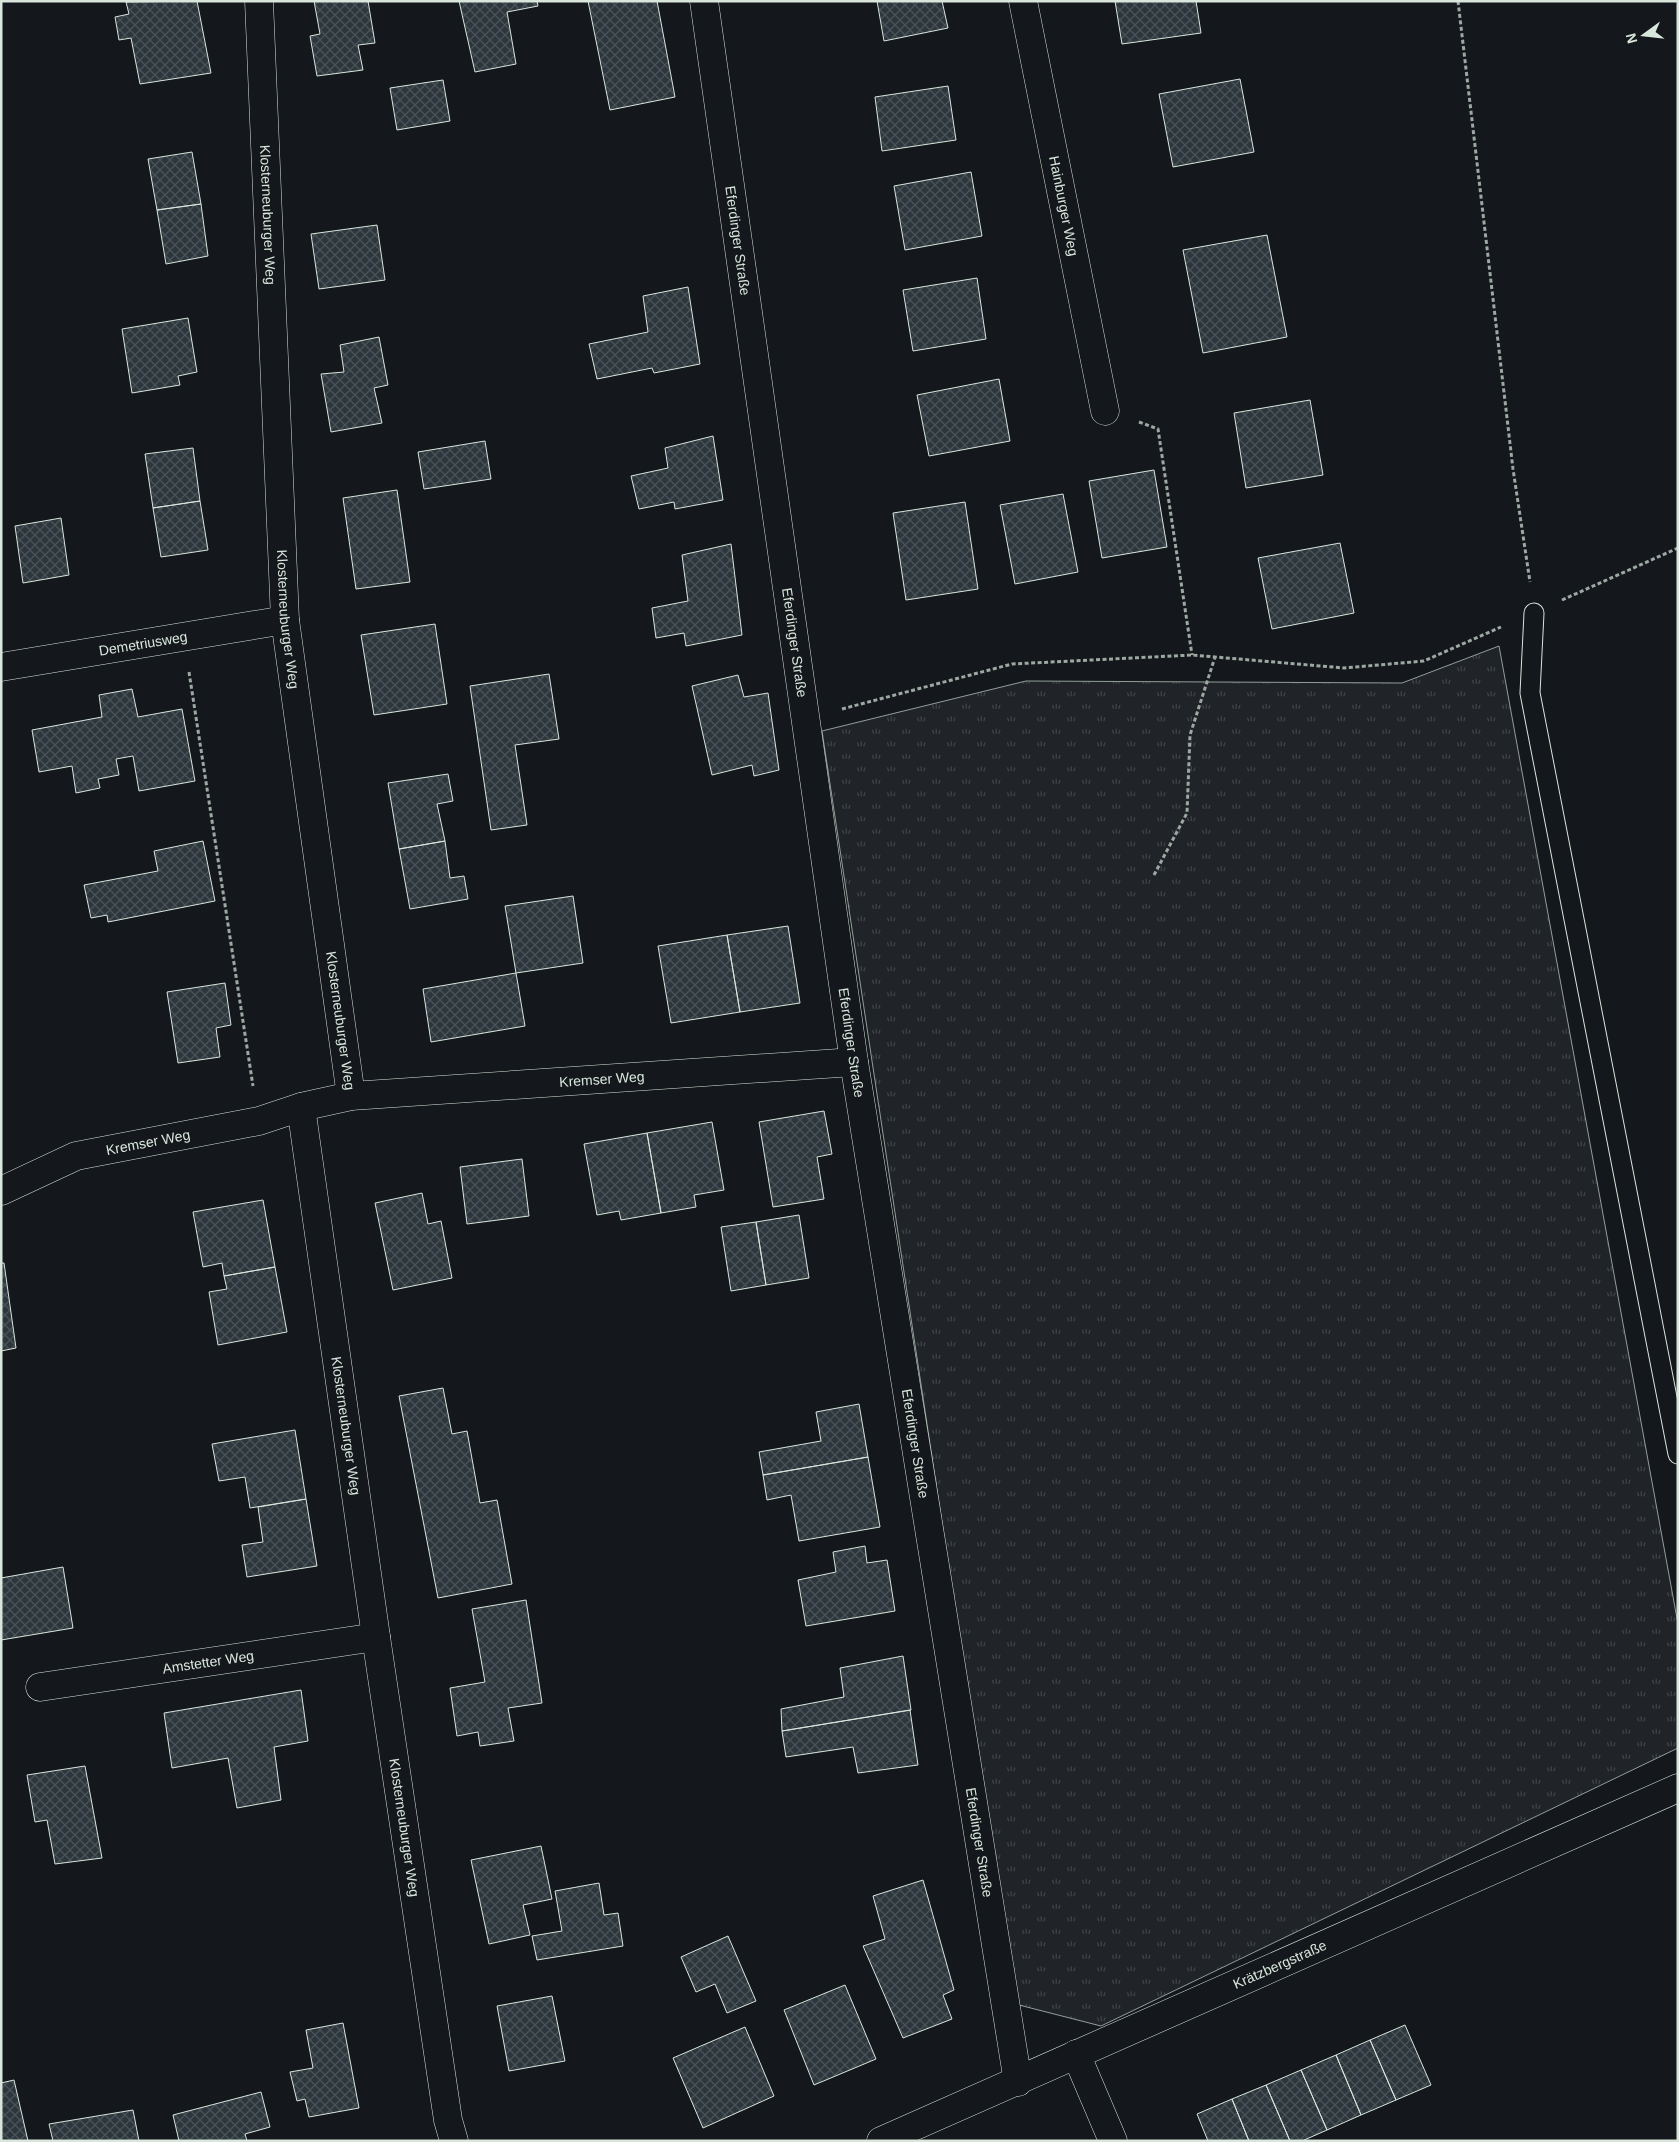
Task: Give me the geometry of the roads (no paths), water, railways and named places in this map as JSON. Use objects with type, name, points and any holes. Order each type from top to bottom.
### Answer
[{"type":"street","name":"Klosterneuburger Weg","points":[[259,1],[285,620],[351,1096],[301,1107],[376,1637],[448,2120],[454,2141]]},
{"type":"street","name":"Eferdinger Straße","points":[[704,1],[854,1062],[1018,2082]]},
{"type":"street","name":"Hainburger Weg","points":[[1023,1],[1105,411]]},
{"type":"street","name":"Demetriusweg","points":[[1,667],[285,620]]},
{"type":"street","name":"Kremser Weg","points":[[351,1096],[854,1062]]},
{"type":"street","name":"Kremser Weg","points":[[1,1191],[76,1156],[259,1121],[301,1107]]},
{"type":"street","name":"Amstetter Weg","points":[[40,1687],[376,1637]]},
{"type":"street","name":"Krätzbergstraße","points":[[881,2141],[1018,2082],[1076,2054],[1678,1788]]},
{"type":"street","points":[[1076,2054],[1113,2141]]},
{"type":"lane","points":[[1534,613],[1530,693],[1678,1454]]}]
